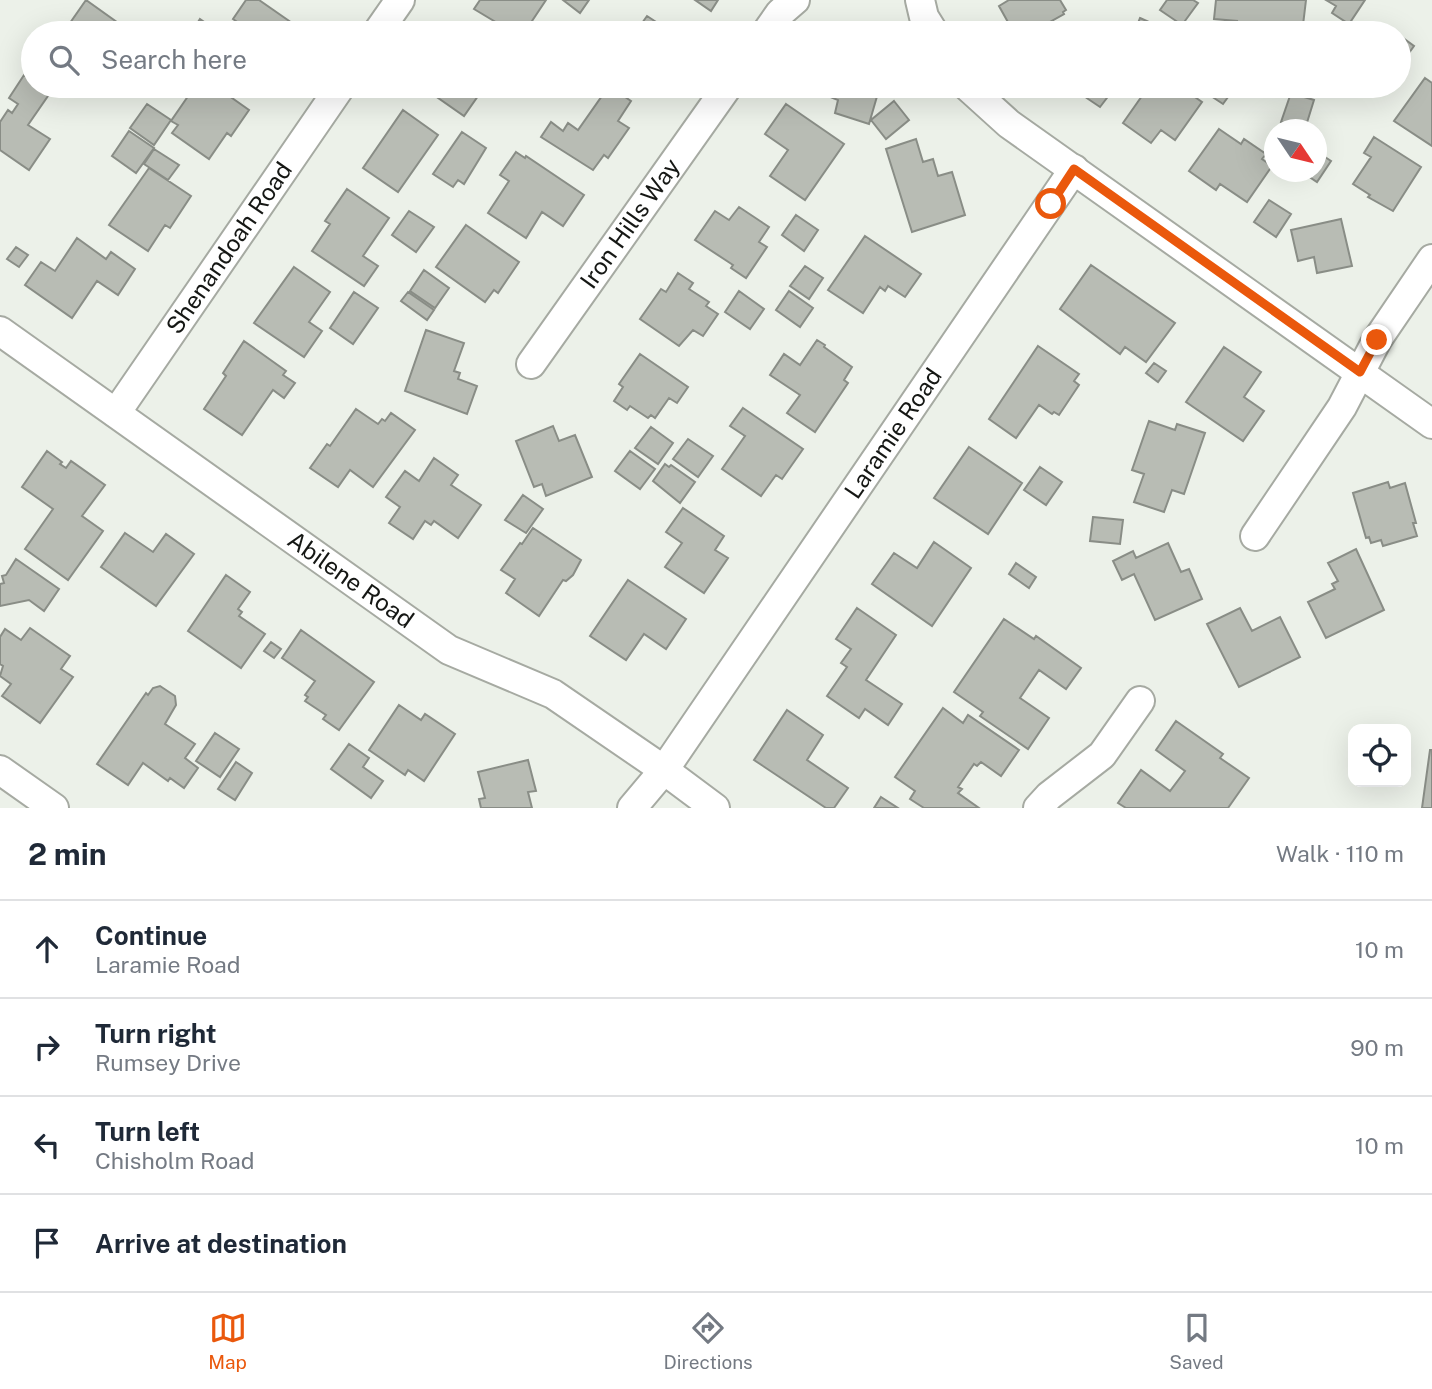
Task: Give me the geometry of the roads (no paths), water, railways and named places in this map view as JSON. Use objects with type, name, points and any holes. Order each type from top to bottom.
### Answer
[{"type":"street","points":[[385,21],[400,0]]},
{"type":"street","points":[[774,21],[795,0]]},
{"type":"street","points":[[920,0],[926,21]]},
{"type":"street","name":"Shenandoah Road","points":[[116,413],[333,98]]},
{"type":"street","name":"Iron Hills Way","points":[[531,363],[720,98]]},
{"type":"street","points":[[980,98],[1009,124],[1432,424]]},
{"type":"street","name":"Laramie Road","points":[[632,808],[664,770],[1074,169]]},
{"type":"street","points":[[1255,536],[1342,407],[1377,340],[1432,259]]},
{"type":"street","name":"Abilene Road","points":[[0,331],[449,650],[553,695],[715,808]]},
{"type":"street","points":[[1050,804],[1102,755],[1140,701]]},
{"type":"street","points":[[0,770],[54,808]]}]
